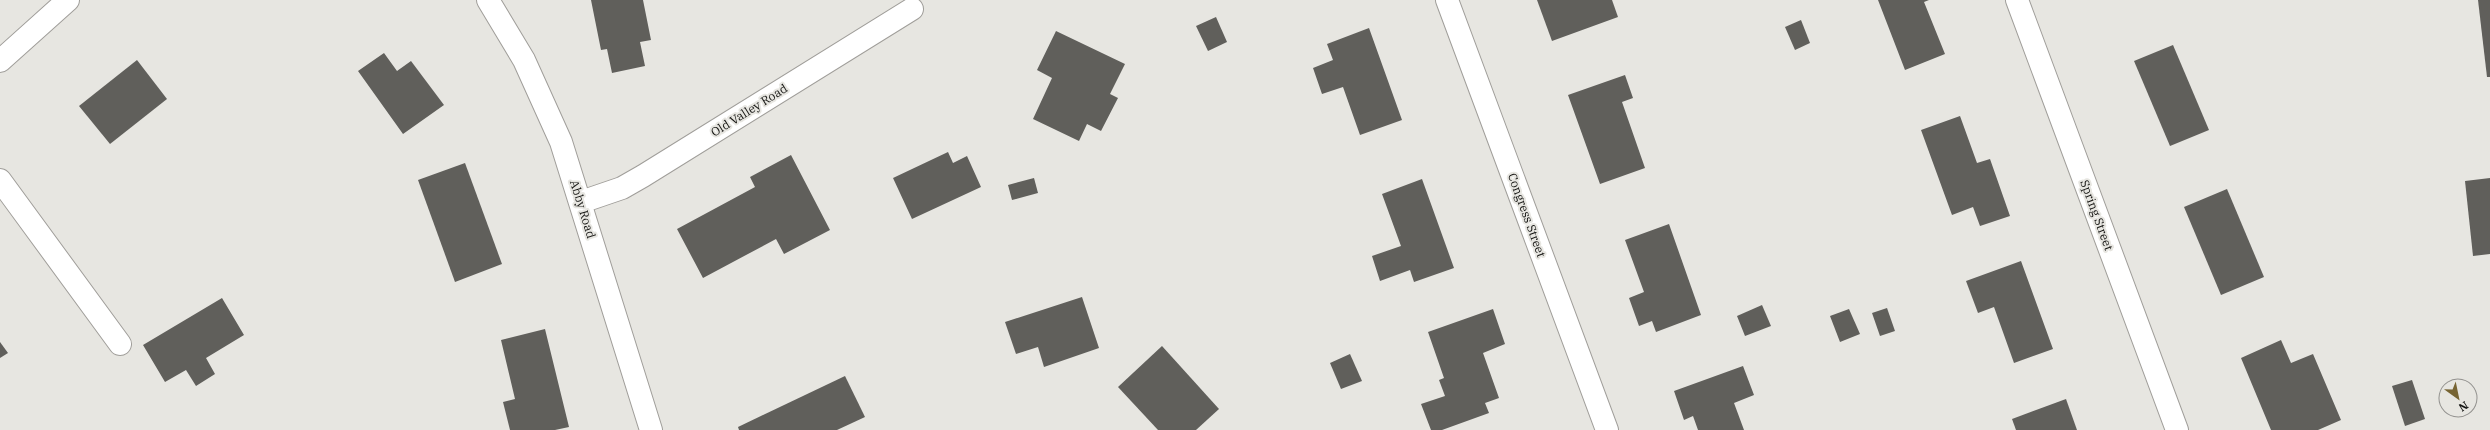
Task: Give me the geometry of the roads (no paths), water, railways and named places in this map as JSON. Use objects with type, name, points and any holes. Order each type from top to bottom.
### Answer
[{"type":"street","points":[[0,61],[68,0]]},
{"type":"street","name":"Abby Road","points":[[488,0],[509,34],[539,90],[561,142],[651,430]]},
{"type":"street","name":"Congress Street","points":[[1447,0],[1607,430]]},
{"type":"street","name":"Spring Street","points":[[2017,0],[2177,430]]},
{"type":"street","name":"Old Valley Road","points":[[581,202],[622,188],[643,176],[912,9]]},
{"type":"street","points":[[0,180],[120,344]]}]
